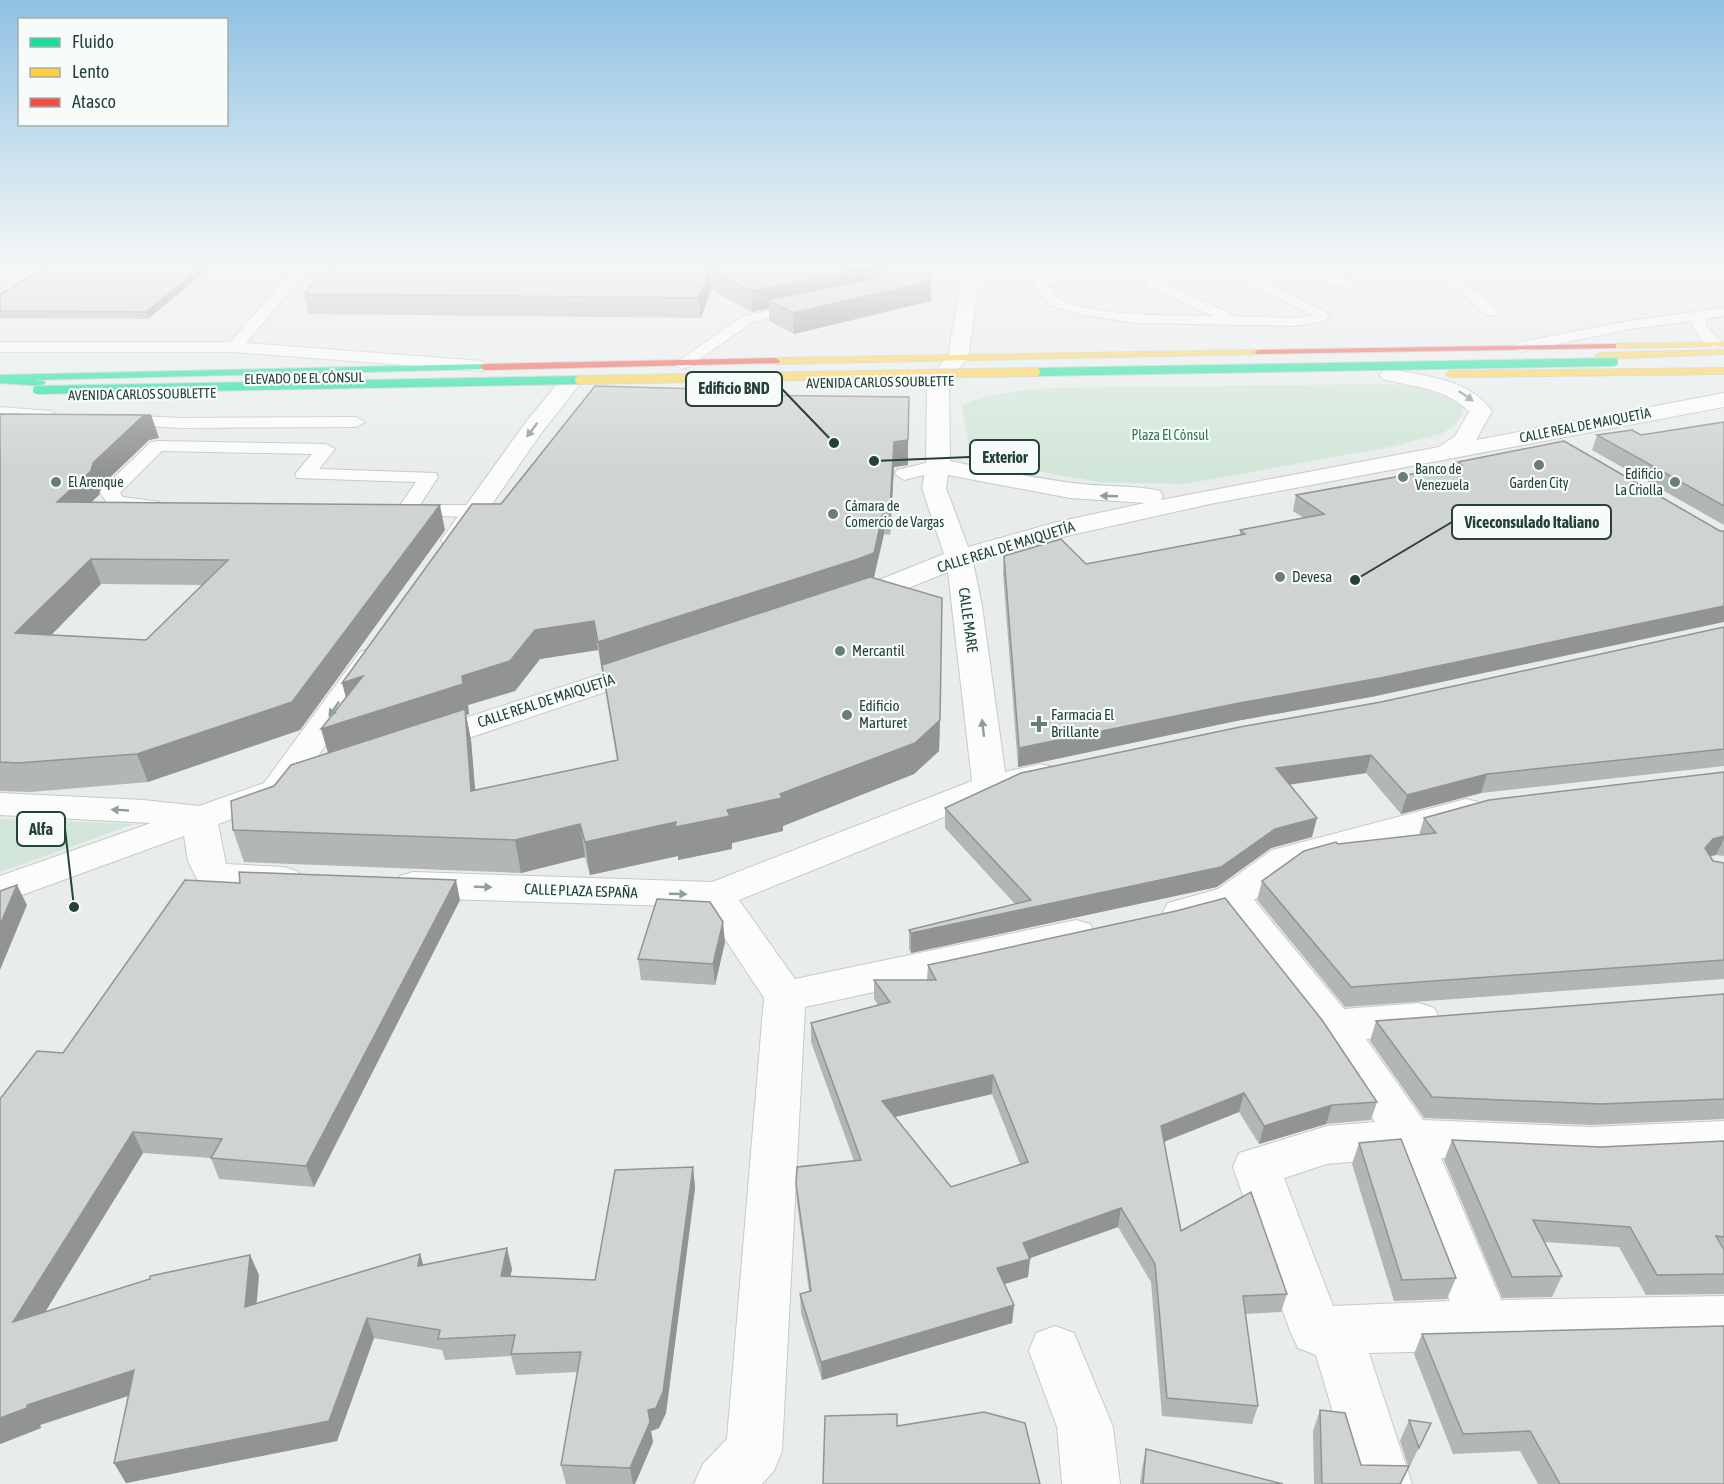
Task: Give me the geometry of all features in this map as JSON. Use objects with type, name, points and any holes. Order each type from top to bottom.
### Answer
[{"type":"street","points":[[938,381],[958,357],[962,333]]},
{"type":"street","name":"AVENIDA CARLOS SOUBLETTE","points":[[0,379],[958,357],[1520,347],[1721,347]]},
{"type":"street","name":"ELEVADO DE EL CÓNSUL","points":[[0,379],[53,383],[1721,347]]},
{"type":"street","name":"ELEVADO DE EL CÓNSUL","points":[[0,392],[1724,362]]},
{"type":"street","name":"AVENIDA CARLOS SOUBLETTE","points":[[0,392],[45,397],[569,384],[1724,372]]},
{"type":"street","points":[[1390,375],[1455,390],[1471,398],[1481,411],[1464,440],[1447,452]]},
{"type":"street","name":"CALLE MARE","points":[[938,381],[938,466],[934,488],[959,558],[968,606],[990,786]]},
{"type":"street","points":[[441,559],[534,428],[569,384]]},
{"type":"street","name":"CALLE REAL DE MAIQUETÍA","points":[[821,610],[866,596],[959,558],[1058,530],[1210,497],[1724,400]]},
{"type":"street","points":[[1655,412],[1724,409]]},
{"type":"street","points":[[1541,433],[1572,451]]},
{"type":"street","points":[[938,466],[1008,482],[1103,496],[1210,497]]},
{"type":"street","points":[[277,790],[386,636]]},
{"type":"street","name":"CALLE REAL DE MAIQUETÍA","points":[[402,749],[674,659]]},
{"type":"street","name":"CALLE PLAZA ESPAÑA","points":[[374,884],[715,895],[990,786],[1073,767]]},
{"type":"street","points":[[0,890],[199,817],[322,775]]},
{"type":"street","points":[[0,804],[143,811],[199,817]]},
{"type":"street","points":[[1150,919],[1231,898],[1285,858],[1336,843],[1493,805]]},
{"type":"street","points":[[199,817],[206,861],[213,876],[316,881]]},
{"type":"street","points":[[715,895],[785,996],[754,1451],[723,1484]]},
{"type":"street","points":[[1231,898],[1362,1063],[1410,1138],[1485,1324]]},
{"type":"street","points":[[785,996],[1105,928]]},
{"type":"street","points":[[1334,1026],[1453,1017]]},
{"type":"street","points":[[1724,1140],[1591,1146],[1410,1138],[1328,1145],[1256,1167],[1316,1331],[1485,1324],[1724,1320]]},
{"type":"street","points":[[1335,1330],[1383,1484]]},
{"type":"street","points":[[1055,1351],[1085,1427],[1091,1484]]},
{"type":"lane","points":[[234,347],[246,333]]},
{"type":"lane","points":[[682,364],[727,333]]},
{"type":"lane","points":[[1520,347],[1588,333]]},
{"type":"lane","points":[[1707,333],[1721,347]]},
{"type":"lane","points":[[0,347],[234,347],[516,368]]},
{"type":"lane","points":[[0,412],[68,417]]},
{"type":"lane","points":[[102,419],[181,423],[356,422]]},
{"type":"lane","points":[[167,506],[116,502],[110,492],[181,423]]},
{"type":"lane","points":[[158,446],[326,449],[304,474],[429,477],[406,511]]},
{"type":"lane","points":[[903,474],[938,466]]},
{"type":"lane","points":[[382,510],[475,510]]},
{"type":"green space","name":"Plaza El Cónsul","points":[[1405,385],[1435,391],[1463,406],[1462,415],[1455,425],[1441,434],[1390,447],[1184,484],[1099,482],[1020,468],[969,447],[962,405],[994,395],[1051,388]]},
{"type":"green space","points":[[0,819],[134,824],[0,872]]},
{"type":"building","points":[[595,386],[734,390],[732,395],[909,397],[908,440],[894,442],[890,508],[884,508],[874,553],[598,642],[594,621],[535,630],[510,661],[462,676],[463,684],[321,729],[363,676],[342,683],[472,504],[501,504]]},
{"type":"building","points":[[0,414],[151,415],[142,417],[93,463],[91,471],[57,502],[440,505],[292,702],[137,754],[18,763],[0,762]],"holes":[[[91,559],[228,560],[146,640],[15,633]]]},
{"type":"building","points":[[1724,422],[1724,506],[1597,435],[1632,430],[1641,435]]},
{"type":"building","points":[[1564,441],[1720,531],[1724,531],[1724,606],[1380,678],[1239,703],[1019,748],[1004,556],[1061,539],[1086,564],[1245,534],[1240,530],[1324,514],[1296,495],[1462,465],[1458,462]]},
{"type":"building","points":[[870,577],[942,598],[940,720],[915,743],[780,794],[782,798],[727,810],[730,816],[675,827],[676,822],[585,842],[580,824],[515,840],[233,830],[231,801],[274,786],[291,765],[465,709],[471,791],[618,760],[602,665]]},
{"type":"building","points":[[1724,627],[1724,749],[1487,774],[1407,795],[1371,755],[1276,768],[1317,818],[1275,829],[1221,867],[911,933],[909,930],[1031,900],[945,808],[1021,773],[1240,727],[1381,702]]},
{"type":"building","points":[[1724,772],[1724,836],[1713,839],[1705,848],[1713,861],[1724,863],[1724,960],[1351,987],[1262,881],[1304,851],[1336,842],[1338,844],[1436,833],[1424,818],[1489,800]]},
{"type":"building","points":[[239,872],[456,880],[306,1166],[211,1158],[222,1139],[133,1132],[13,1322],[150,1279],[150,1276],[250,1255],[245,1307],[420,1254],[418,1266],[507,1248],[501,1276],[595,1280],[615,1170],[693,1167],[663,1392],[656,1408],[648,1410],[650,1422],[630,1468],[561,1465],[581,1352],[511,1354],[515,1335],[438,1339],[440,1330],[367,1318],[329,1421],[114,1463],[134,1370],[27,1405],[27,1408],[0,1418],[0,1099],[37,1051],[63,1053],[185,880],[240,883]]},
{"type":"building","points":[[17,885],[0,925],[0,891]]},
{"type":"building","points":[[1225,898],[1322,1020],[1377,1102],[1332,1105],[1264,1126],[1244,1093],[1161,1126],[1181,1231],[1251,1192],[1287,1294],[1243,1296],[1258,1406],[1167,1398],[1155,1264],[1121,1208],[1023,1243],[1030,1259],[997,1268],[1014,1305],[821,1362],[800,1294],[811,1291],[796,1184],[797,1167],[861,1160],[811,1023],[890,1002],[874,980],[936,980],[928,965],[1176,911]],"holes":[[[993,1075],[1028,1162],[951,1187],[882,1101]]]},
{"type":"building","points":[[657,899],[710,902],[723,922],[713,964],[638,959]]},
{"type":"building","points":[[1724,994],[1724,1099],[1601,1104],[1432,1097],[1376,1021]]},
{"type":"building","points":[[1401,1139],[1456,1278],[1402,1280],[1359,1143]]},
{"type":"building","points":[[1452,1140],[1601,1147],[1724,1141],[1724,1237],[1716,1236],[1724,1250],[1724,1274],[1657,1275],[1630,1227],[1533,1220],[1562,1276],[1512,1277]]},
{"type":"building","points":[[1724,1326],[1724,1484],[1560,1484],[1530,1431],[1463,1434],[1422,1334]]},
{"type":"building","points":[[1320,1410],[1345,1413],[1361,1465],[1409,1466],[1400,1484],[1322,1484]]},
{"type":"building","points":[[984,1412],[1025,1423],[1040,1484],[823,1484],[825,1416],[897,1414],[897,1426]]},
{"type":"building","points":[[1409,1420],[1431,1423],[1419,1448]]},
{"type":"building","points":[[1146,1449],[1283,1484],[1143,1484]]},
{"type":"traffic: fast","points":[[1036,372],[1614,362]]},
{"type":"traffic: fast","points":[[0,378],[484,367]]},
{"type":"traffic: fast","points":[[0,380],[41,383]]},
{"type":"traffic: fast","points":[[37,390],[579,380]]},
{"type":"traffic: slow","points":[[1613,346],[1724,344]]},
{"type":"traffic: slow","points":[[776,361],[1258,352]]},
{"type":"traffic: slow","points":[[1600,356],[1724,352]]},
{"type":"traffic: slow","points":[[1450,374],[1724,371]]},
{"type":"traffic: slow","points":[[579,380],[1036,372]]},
{"type":"traffic: jam","points":[[1258,352],[1613,346]]},
{"type":"traffic: jam","points":[[484,367],[776,361]]},
{"type":"place","name":"Edificio BND","points":[[834,443]]},
{"type":"place","name":"Exterior","points":[[874,461]]},
{"type":"place","name":"Garden City","points":[[1539,465]]},
{"type":"place","name":"Banco de Venezuela","points":[[1403,477]]},
{"type":"place","name":"El Arenque","points":[[56,482]]},
{"type":"place","name":"Edificio La Criolla","points":[[1675,482]]},
{"type":"place","name":"Cámara de Comercio de Vargas","points":[[833,514]]},
{"type":"place","name":"Devesa","points":[[1280,577]]},
{"type":"place","name":"Viceconsulado Italiano","points":[[1355,580]]},
{"type":"place","name":"Mercantil","points":[[840,651]]},
{"type":"place","name":"Edificio Marturet","points":[[847,715]]},
{"type":"place","name":"Farmacia El Brillante","points":[[1039,724]]},
{"type":"place","name":"Alfa","points":[[74,907]]}]
